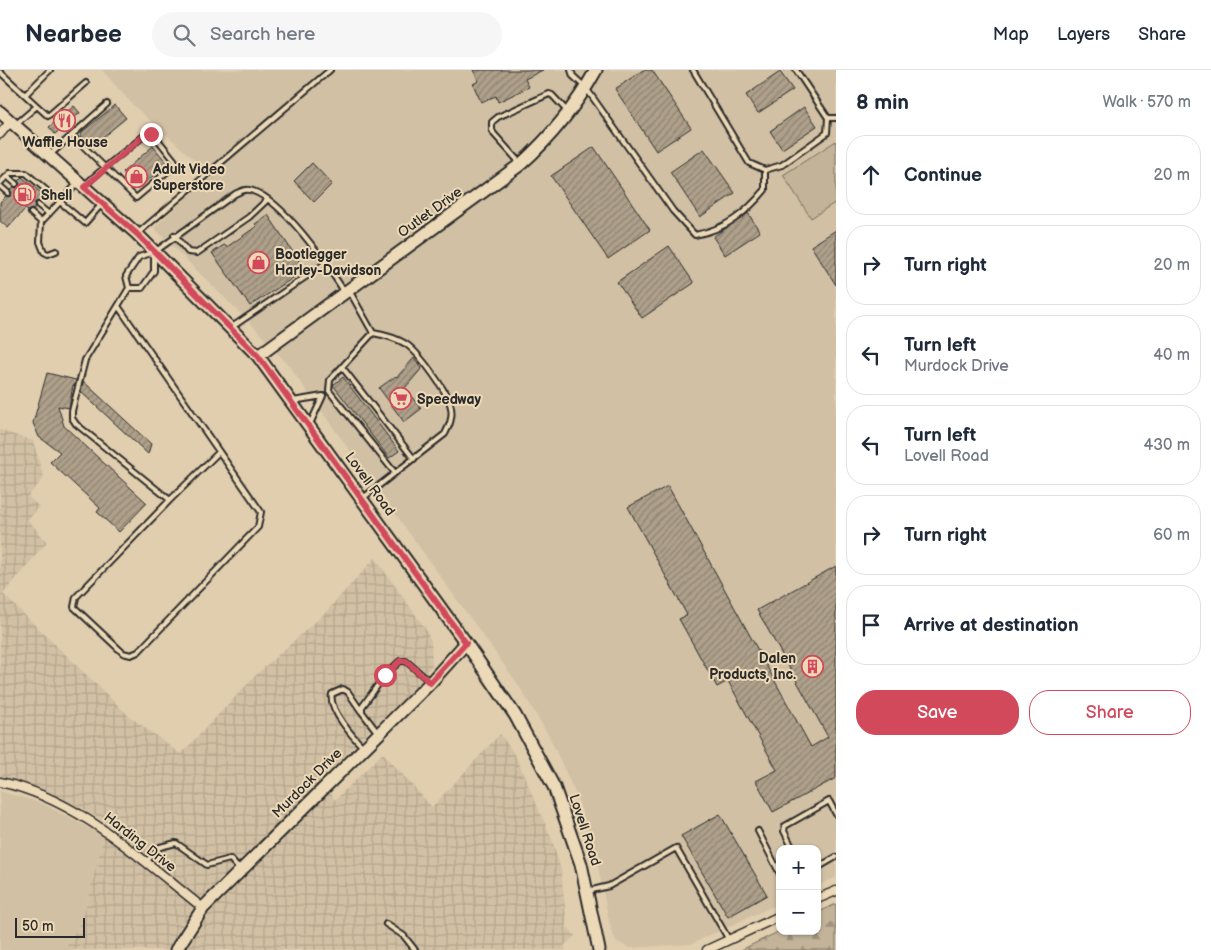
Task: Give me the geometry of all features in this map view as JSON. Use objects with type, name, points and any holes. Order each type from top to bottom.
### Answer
[{"type":"main road","name":"Outlet Drive","points":[[258,356],[521,164],[545,142],[569,113],[596,70]]},
{"type":"main road","name":"Lovell Road","points":[[0,112],[137,234],[258,356],[466,643],[515,715],[554,787],[582,864],[599,950]]},
{"type":"main road","name":"Murdock Drive","points":[[176,950],[203,908],[430,683],[466,643]]},
{"type":"street","points":[[0,134],[13,123]]},
{"type":"street","name":"Harding Drive","points":[[0,782],[18,786],[93,820],[203,908]]},
{"type":"street","points":[[821,897],[836,891]]},
{"type":"street","points":[[707,950],[776,918]]},
{"type":"lane","points":[[25,94],[50,70]]},
{"type":"lane","points":[[320,70],[322,77]]},
{"type":"lane","points":[[137,234],[178,196],[330,70]]},
{"type":"lane","points":[[571,70],[573,76],[586,88],[672,211],[696,235],[713,231],[747,211],[765,190],[765,170]]},
{"type":"lane","points":[[693,70],[750,163],[765,170],[782,165],[827,133],[828,118],[796,70]]},
{"type":"lane","points":[[0,72],[48,116],[86,83]]},
{"type":"lane","points":[[521,164],[494,134],[492,122],[498,117],[549,94],[569,113]]},
{"type":"lane","points":[[49,156],[107,104]]},
{"type":"lane","points":[[13,123],[37,106]]},
{"type":"lane","points":[[828,118],[836,118]]},
{"type":"lane","points":[[56,251],[48,254],[44,252],[40,242],[41,222],[60,202],[106,167],[146,134],[155,136],[175,161],[175,165],[136,198],[106,167],[72,135]]},
{"type":"lane","points":[[8,193],[0,185],[7,176],[10,173],[26,173],[84,223],[103,204]]},
{"type":"lane","points":[[7,176],[16,184]]},
{"type":"lane","points":[[170,500],[76,424],[72,418],[72,410],[85,360],[129,288],[126,276],[137,259],[154,252],[174,236],[243,190],[252,190],[267,200],[305,236],[347,292],[372,334]]},
{"type":"lane","points":[[174,236],[188,252],[197,253],[249,217],[267,200]]},
{"type":"lane","points":[[38,205],[49,214]]},
{"type":"lane","points":[[31,213],[41,222]]},
{"type":"lane","points":[[129,288],[142,288],[154,271],[154,252]]},
{"type":"lane","points":[[230,328],[327,264]]},
{"type":"lane","points":[[118,306],[261,512],[258,527],[138,652],[131,655],[123,653],[74,607],[76,597],[219,452]]},
{"type":"lane","points":[[372,334],[330,380],[329,391],[395,473]]},
{"type":"lane","points":[[363,499],[445,434],[450,424],[452,410],[448,398],[414,351],[388,336],[372,334]]},
{"type":"lane","points":[[342,367],[414,458]]},
{"type":"lane","points":[[309,426],[323,396],[329,391]]},
{"type":"lane","points":[[292,402],[323,396]]},
{"type":"lane","points":[[362,712],[364,702],[385,675],[400,661],[406,661],[414,666],[430,683]]},
{"type":"lane","points":[[364,748],[349,732],[334,708],[331,702],[332,694],[343,689],[348,692],[378,734]]},
{"type":"lane","points":[[792,845],[784,831],[785,826],[829,801],[836,814]]},
{"type":"lane","points":[[758,831],[776,866]]},
{"type":"lane","points":[[146,862],[160,847],[176,843],[201,862],[208,865],[230,859],[240,871]]},
{"type":"lane","points":[[588,891],[609,886],[676,848],[729,940]]},
{"type":"lane","points":[[821,866],[836,858]]},
{"type":"lane","points":[[386,924],[404,936],[415,950]]},
{"type":"shaded area","points":[[102,70],[836,70],[836,877],[821,884],[821,845],[776,845],[776,905],[691,944],[629,948],[616,941],[611,930],[593,843],[576,795],[549,736],[517,683],[289,366],[257,330],[154,228],[213,172],[203,164],[198,163],[133,105]]},
{"type":"shaded area","points":[[0,430],[33,441],[44,478],[28,496],[39,507],[28,520],[47,542],[3,594],[129,716],[181,754],[257,674],[324,614],[375,558],[425,628],[431,641],[432,665],[416,686],[321,778],[335,800],[383,753],[432,807],[500,734],[515,755],[552,840],[561,870],[567,927],[575,936],[564,946],[565,950],[64,950],[82,921],[104,836],[115,827],[76,805],[0,775]]},
{"type":"shaded area","points":[[0,791],[42,803],[104,836],[82,921],[64,950],[0,950]]},
{"type":"green space","points":[[836,141],[836,202],[811,218],[783,175]]},
{"type":"green space","points":[[836,904],[836,950],[741,950],[776,933],[776,935],[821,935],[821,911]]},
{"type":"building","points":[[473,70],[543,70],[525,79],[529,87],[498,102],[496,96],[481,102],[473,84],[479,81]]},
{"type":"building","points":[[643,70],[652,70],[691,128],[656,151],[615,89]]},
{"type":"building","points":[[780,72],[793,90],[758,113],[746,95]]},
{"type":"building","points":[[115,105],[126,118],[93,145],[89,146],[80,136],[82,132]]},
{"type":"building","name":"Waffle House","points":[[74,106],[80,113],[55,134],[49,127]]},
{"type":"building","points":[[804,107],[817,126],[782,149],[770,131]]},
{"type":"building","points":[[153,146],[168,164],[137,189],[123,172]]},
{"type":"building","points":[[594,147],[650,230],[608,259],[551,176]]},
{"type":"building","points":[[704,149],[735,193],[700,217],[670,172]]},
{"type":"building","points":[[312,163],[332,184],[314,202],[294,181]]},
{"type":"building","name":"Shell","points":[[22,177],[46,197],[41,202],[35,202],[34,210],[28,211],[25,209],[8,228],[0,221],[0,202],[6,196],[10,196],[10,190],[18,187],[18,181]]},
{"type":"building","points":[[748,213],[760,232],[725,255],[713,237]]},
{"type":"building","name":"Bootlegger Harley-Davidson","points":[[268,215],[305,270],[250,306],[212,253],[224,245],[227,247],[257,226],[255,224]]},
{"type":"building","points":[[836,230],[836,285],[811,246]]},
{"type":"building","points":[[669,246],[694,283],[642,318],[617,282]]},
{"type":"building","points":[[414,358],[422,368],[405,388],[421,409],[404,422],[379,388],[397,377]]},
{"type":"building","points":[[47,373],[76,380],[75,386],[73,385],[69,408],[58,406],[64,426],[147,503],[119,532],[97,512],[100,508],[50,462],[60,452],[39,437],[33,423]]},
{"type":"building","points":[[343,377],[399,451],[389,458],[333,385]]},
{"type":"building","points":[[83,381],[151,444],[148,454],[81,392]]},
{"type":"building","points":[[668,486],[811,747],[828,737],[757,610],[836,566],[836,778],[773,812],[756,781],[777,770],[728,681],[717,687],[679,619],[687,615],[628,507]]},
{"type":"building","points":[[720,814],[767,895],[728,917],[681,836]]},
{"type":"place","name":"Waffle House","points":[[65,120]]},
{"type":"place","name":"Adult Video Superstore","points":[[137,177]]},
{"type":"place","name":"Shell","points":[[25,195]]},
{"type":"place","name":"Bootlegger Harley-Davidson","points":[[259,262]]},
{"type":"place","name":"Speedway","points":[[401,399]]},
{"type":"place","name":"Dalen Products, Inc.","points":[[812,666]]},
{"type":"route","points":[[151,134],[146,134],[84,187],[137,234],[258,356],[466,643],[430,683],[414,666],[406,661],[400,661],[385,675]]}]
